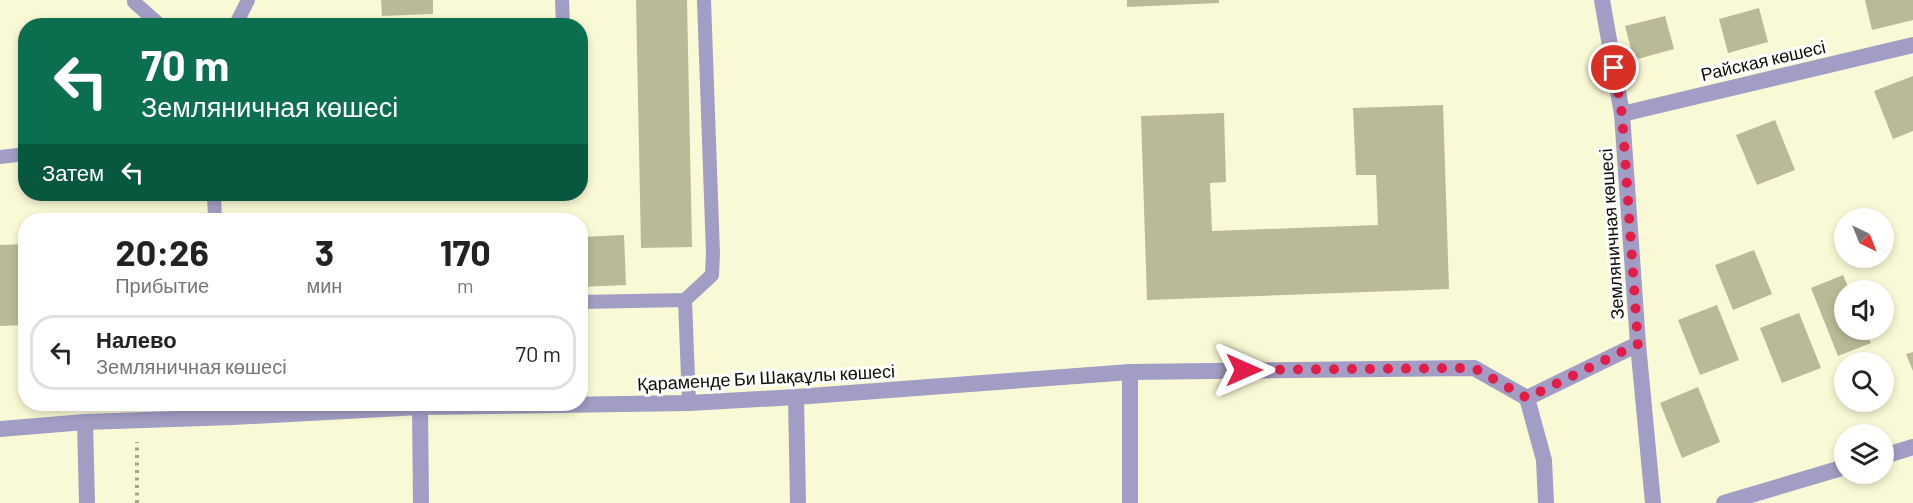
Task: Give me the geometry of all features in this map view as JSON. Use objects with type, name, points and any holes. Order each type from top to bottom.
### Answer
[{"type":"street","name":"Земляничная көшесі","points":[[1602,0],[1622,114],[1638,344],[1653,503]]},
{"type":"street","name":"Райская көшесі","points":[[1622,114],[1913,45]]},
{"type":"street","points":[[1546,503],[1544,460],[1527,398],[1638,344]]},
{"type":"street","name":"Қараменде Би Шақаұлы көшесі","points":[[588,404],[689,403],[796,397],[1130,372],[1474,368],[1527,398]]},
{"type":"street","points":[[1130,372],[1130,503]]},
{"type":"street","points":[[796,397],[798,503]]},
{"type":"street","name":"Қараменде Би Шақаұлы көшесі","points":[[0,429],[138,420],[222,411]]},
{"type":"street","points":[[420,411],[421,503]]},
{"type":"street","points":[[85,422],[87,503]]},
{"type":"street","points":[[1894,453],[1913,447]]},
{"type":"street","points":[[1725,503],[1834,470]]},
{"type":"lane","points":[[239,18],[248,0]]},
{"type":"lane","points":[[562,0],[563,18]]},
{"type":"lane","points":[[588,302],[685,300],[712,275],[713,242],[704,0]]},
{"type":"lane","points":[[134,2],[152,18]]},
{"type":"lane","points":[[0,157],[18,155]]},
{"type":"lane","points":[[685,300],[689,403]]},
{"type":"path","points":[[137,503],[138,420]]},
{"type":"building","points":[[381,0],[433,0],[433,14],[382,16]]},
{"type":"building","points":[[636,0],[687,0],[692,247],[641,248]]},
{"type":"building","points":[[1127,0],[1219,0],[1219,3],[1127,7]]},
{"type":"building","points":[[1865,0],[1913,0],[1913,20],[1872,30]]},
{"type":"building","points":[[1759,8],[1768,42],[1728,53],[1719,19]]},
{"type":"building","points":[[1665,16],[1674,49],[1634,60],[1625,26]]},
{"type":"building","points":[[1913,76],[1913,131],[1893,139],[1874,91]]},
{"type":"building","points":[[1443,105],[1449,289],[1147,300],[1141,116],[1224,113],[1226,182],[1210,183],[1212,231],[1378,225],[1376,175],[1356,175],[1353,108]]},
{"type":"building","points":[[1775,120],[1795,170],[1757,185],[1736,135]]},
{"type":"building","points":[[624,235],[626,285],[588,287],[588,237]]},
{"type":"building","points":[[18,244],[18,325],[0,326],[0,245]]},
{"type":"building","points":[[1754,250],[1772,294],[1733,310],[1715,265]]},
{"type":"building","points":[[1843,275],[1845,280],[1834,280],[1834,340],[1870,340],[1871,343],[1848,352],[1836,352],[1811,288]]},
{"type":"building","points":[[1717,305],[1739,360],[1700,375],[1678,320]]},
{"type":"building","points":[[1799,313],[1821,368],[1782,383],[1760,328]]},
{"type":"building","points":[[1913,352],[1913,371],[1906,354]]},
{"type":"building","points":[[1698,387],[1720,442],[1682,458],[1660,403]]},
{"type":"route","points":[[1244,370],[1474,368],[1527,398],[1638,344],[1622,114],[1614,68]]}]
